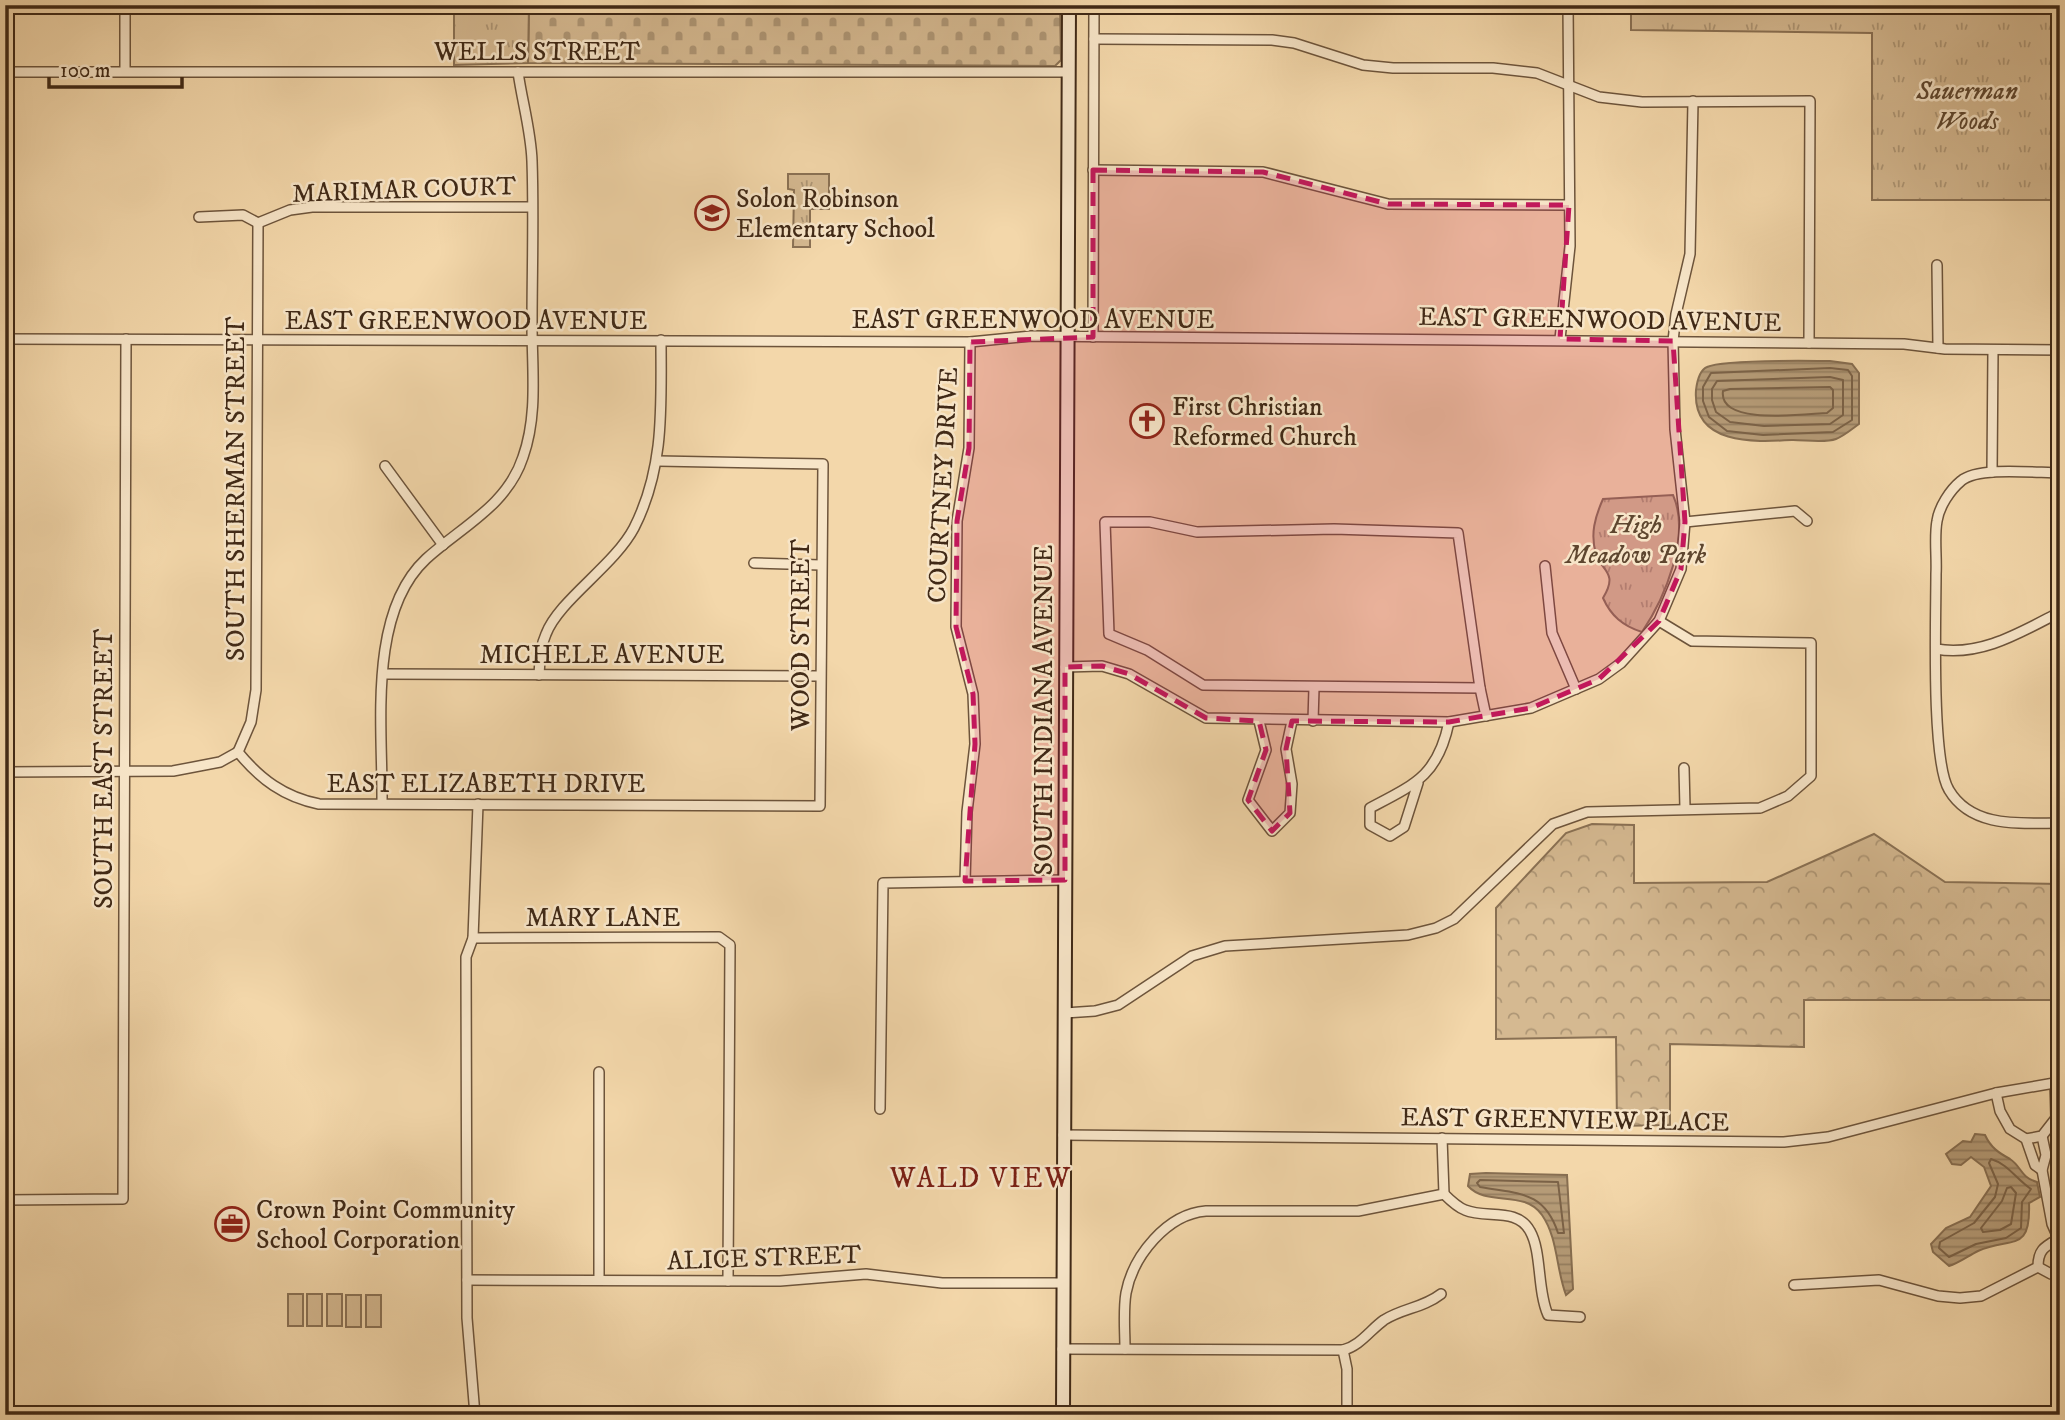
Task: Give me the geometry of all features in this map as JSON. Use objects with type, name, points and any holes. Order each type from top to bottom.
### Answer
[{"type":"main road","name":"SOUTH INDIANA AVENUE","points":[[1063,1415],[1069,5]]},
{"type":"street","points":[[125,5],[125,71]]},
{"type":"street","points":[[1093,337],[1094,5]]},
{"type":"street","points":[[1560,339],[1570,246],[1568,5]]},
{"type":"street","points":[[1094,39],[1272,40],[1294,43],[1363,65],[1394,68],[1503,69],[1537,73],[1599,97],[1642,102],[1810,101],[1810,342]]},
{"type":"street","name":"WELLS STREET","points":[[5,72],[1069,72]]},
{"type":"street","points":[[383,803],[384,674],[389,624],[397,601],[424,561],[484,514],[507,488],[523,458],[533,412],[532,159],[518,72]]},
{"type":"street","points":[[1065,667],[1102,666],[1129,674],[1206,718],[1258,721],[1449,722],[1531,708],[1599,679],[1621,663],[1658,621],[1681,569],[1685,522],[1675,429],[1674,341],[1676,314],[1690,254],[1693,101]]},
{"type":"street","points":[[1093,170],[1263,172],[1388,204],[1569,205]]},
{"type":"street","name":"MARIMAR COURT","points":[[199,217],[243,215],[258,223],[290,210],[312,207],[531,207]]},
{"type":"street","name":"SOUTH SHERMAN STREET","points":[[238,752],[251,722],[256,690],[258,223]]},
{"type":"street","points":[[1937,265],[1938,348]]},
{"type":"street","name":"EAST GREENWOOD AVENUE","points":[[5,339],[532,342],[970,342],[1031,337],[1560,339],[1904,344],[1938,348],[2060,350]]},
{"type":"street","name":"SOUTH EAST STREET","points":[[5,1200],[123,1199],[126,339]]},
{"type":"street","points":[[539,676],[540,651],[546,631],[558,614],[612,559],[634,528],[659,461],[661,341]]},
{"type":"street","name":"COURTNEY DRIVE","points":[[965,881],[967,812],[975,744],[973,694],[957,627],[957,521],[969,448],[970,342]]},
{"type":"street","points":[[1992,472],[1993,350]]},
{"type":"street","name":"WOOD STREET","points":[[659,461],[823,464],[820,806]]},
{"type":"street","points":[[385,466],[443,545]]},
{"type":"street","points":[[2060,473],[1992,472],[1963,478],[1947,496],[1937,520],[1936,649],[1941,762],[1948,789],[1960,803],[1979,817],[2003,823],[2060,823]]},
{"type":"street","points":[[1685,522],[1795,511],[1807,521]]},
{"type":"street","points":[[1480,688],[1203,685],[1147,650],[1109,634],[1105,523],[1150,522],[1197,532],[1334,529],[1458,533],[1486,716]]},
{"type":"street","points":[[754,563],[821,565]]},
{"type":"street","points":[[1545,566],[1552,633],[1576,689]]},
{"type":"street","points":[[1936,649],[1956,653],[2001,642],[2060,612]]},
{"type":"street","points":[[1065,1013],[1095,1011],[1118,1005],[1192,956],[1225,946],[1408,935],[1436,928],[1472,904],[1553,824],[1587,812],[1760,808],[1788,796],[1811,776],[1811,643],[1692,641],[1658,621]]},
{"type":"street","name":"MICHELE AVENUE","points":[[384,674],[820,676]]},
{"type":"street","points":[[1313,721],[1314,688]]},
{"type":"street","points":[[1258,721],[1266,750],[1248,800],[1272,831],[1290,813],[1292,784],[1286,748],[1292,721]]},
{"type":"street","points":[[1418,783],[1370,808],[1370,825],[1390,836],[1404,827],[1418,783],[1443,748],[1449,722]]},
{"type":"street","points":[[5,772],[196,768],[220,762],[238,752]]},
{"type":"street","name":"EAST ELIZABETH DRIVE","points":[[238,752],[257,775],[296,799],[319,804],[820,806]]},
{"type":"street","points":[[1684,768],[1685,808]]},
{"type":"street","points":[[478,804],[473,938],[466,957],[468,1335],[475,1414],[717,1415]]},
{"type":"street","points":[[880,1109],[880,894],[883,883],[1065,880]]},
{"type":"street","name":"MARY LANE","points":[[473,938],[719,937],[730,945],[728,1282]]},
{"type":"street","points":[[599,1072],[599,1280]]},
{"type":"street","points":[[2025,1139],[2042,1136],[2056,1118],[2057,1082]]},
{"type":"street","name":"EAST GREENVIEW PLACE","points":[[1063,1135],[1784,1142],[1828,1137],[1996,1093],[2057,1082]]},
{"type":"street","points":[[1996,1093],[2000,1111],[2010,1129],[2025,1139],[2035,1165],[2042,1170]]},
{"type":"street","points":[[2038,1266],[2038,1255],[2043,1247],[2059,1241],[2042,1170],[2046,1162],[2042,1136]]},
{"type":"street","points":[[1442,1138],[1444,1194]]},
{"type":"street","points":[[1125,1349],[1125,1300],[1132,1274],[1160,1233],[1183,1216],[1206,1211],[1358,1212],[1444,1194],[1466,1211],[1513,1217],[1522,1222],[1533,1237],[1541,1300],[1548,1315],[1580,1317]]},
{"type":"street","points":[[2038,1266],[2051,1274],[2060,1271]]},
{"type":"street","points":[[1794,1285],[1879,1280],[1938,1296],[1960,1298],[1981,1296],[2038,1266]]},
{"type":"street","name":"ALICE STREET","points":[[467,1280],[728,1282],[791,1281],[866,1274],[943,1283],[1062,1283]]},
{"type":"street","points":[[1062,1349],[1343,1350],[1354,1345],[1388,1318],[1420,1308],[1441,1294]]},
{"type":"street","points":[[1343,1350],[1347,1369],[1347,1415]]},
{"type":"highlighted area","points":[[1093,170],[1263,172],[1388,204],[1569,205],[1560,339],[1673,341],[1685,522],[1681,569],[1659,621],[1599,679],[1531,708],[1449,722],[1292,721],[1286,749],[1290,813],[1272,831],[1248,800],[1266,750],[1259,721],[1206,718],[1129,674],[1102,666],[1065,667],[1065,880],[965,881],[975,744],[973,694],[956,627],[957,521],[969,448],[970,342],[1093,337]]},
{"type":"green space","points":[[454,5],[529,5],[528,63],[454,65]]},
{"type":"green space","points":[[529,5],[1060,5],[1061,60],[1055,66],[528,63]]},
{"type":"green space","name":"Sauerman Woods","points":[[1631,5],[2060,5],[2060,200],[1872,200],[1872,33],[1631,30]]},
{"type":"green space","points":[[788,174],[829,174],[829,209],[810,209],[810,247],[793,247],[794,190],[788,189]]},
{"type":"green space","name":"High Meadow Park","points":[[1673,495],[1678,511],[1679,529],[1673,566],[1667,585],[1642,632],[1618,620],[1603,598],[1609,577],[1598,560],[1594,547],[1596,519],[1603,499]]},
{"type":"green space","points":[[1592,824],[1634,825],[1634,883],[1767,882],[1874,834],[1945,882],[2060,884],[2060,1000],[1804,1000],[1804,1047],[1670,1044],[1670,1125],[1617,1126],[1616,1037],[1496,1039],[1496,908],[1566,833]]},
{"type":"green space","points":[[288,1294],[303,1294],[303,1326],[288,1326]]},
{"type":"green space","points":[[307,1294],[322,1294],[322,1326],[307,1326]]},
{"type":"green space","points":[[327,1294],[342,1294],[342,1326],[327,1326]]},
{"type":"green space","points":[[346,1295],[361,1295],[361,1327],[346,1327]]},
{"type":"green space","points":[[366,1295],[381,1295],[381,1327],[366,1327]]},
{"type":"water","points":[[1830,361],[1852,364],[1859,373],[1859,424],[1836,439],[1761,441],[1729,437],[1704,422],[1697,408],[1697,383],[1707,367],[1747,362]]},
{"type":"water","points":[[1975,1134],[1985,1135],[1996,1150],[2014,1162],[2024,1175],[2037,1182],[2040,1197],[2029,1203],[2027,1230],[2022,1237],[1978,1251],[1949,1266],[1933,1252],[1931,1244],[1946,1228],[1970,1217],[1991,1186],[1984,1167],[1971,1157],[1961,1165],[1952,1164],[1946,1154],[1963,1141],[1971,1142]]},
{"type":"water","points":[[1470,1174],[1567,1175],[1573,1289],[1566,1295],[1551,1234],[1542,1215],[1526,1202],[1485,1196],[1468,1186]]},
{"type":"place","name":"Solon Robinson Elementary School","points":[[712,213]]},
{"type":"place","name":"First Christian Reformed Church","points":[[1147,421]]},
{"type":"place","name":"Crown Point Community School Corporation","points":[[232,1224]]},
{"type":"district","name":"WALD VIEW","points":[[981,1177]]}]
